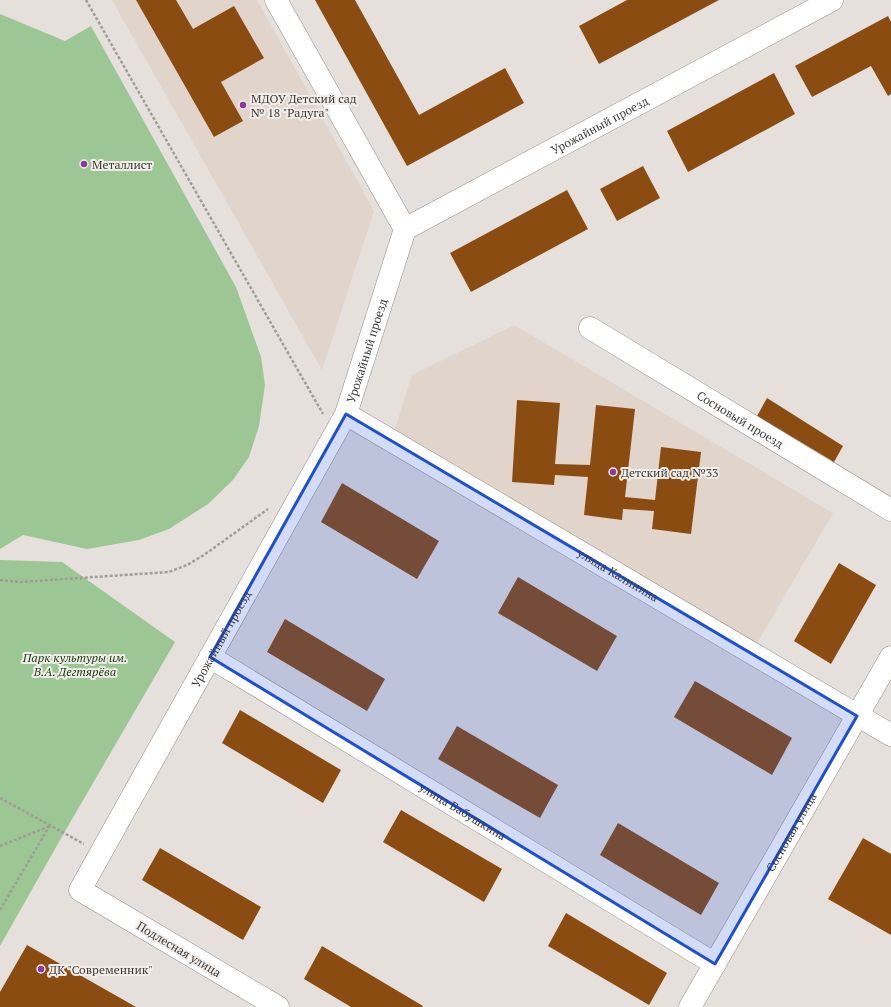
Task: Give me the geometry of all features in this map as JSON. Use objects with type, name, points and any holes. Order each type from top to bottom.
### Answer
[{"type":"street","points":[[276,0],[405,229]]},
{"type":"street","name":"Урожайный проезд","points":[[80,890],[346,414],[405,229],[832,0]]},
{"type":"street","name":"Сосновый проезд","points":[[590,328],[891,510]]},
{"type":"street","name":"улица Калинина","points":[[346,414],[891,735]]},
{"type":"street","name":"улица Бабушкина","points":[[210,657],[715,964]]},
{"type":"street","name":"Сосновая улица","points":[[690,1007],[891,657]]},
{"type":"street","name":"Подлесная улица","points":[[80,890],[278,1007]]},
{"type":"path","points":[[86,0],[335,436]]},
{"type":"path","points":[[0,580],[20,582],[169,572],[187,565],[204,555],[269,509]]},
{"type":"path","points":[[0,798],[101,853]]},
{"type":"path","points":[[0,846],[50,825]]},
{"type":"path","points":[[0,910],[50,825]]},
{"type":"highlighted area","points":[[346,414],[857,716],[715,964],[210,657]]},
{"type":"shaded area","name":"МДОУ Детский сад № 18 \"Радуга\"","points":[[112,0],[257,0],[374,211],[322,370]]},
{"type":"shaded area","name":"Детский сад №33","points":[[514,325],[833,513],[756,645],[394,432],[412,375]]},
{"type":"green space","name":"Металлист","points":[[0,14],[65,41],[91,26],[236,287],[261,357],[265,385],[259,426],[249,457],[233,480],[208,504],[169,529],[139,540],[87,549],[23,535],[0,549]]},
{"type":"green space","name":"Парк культуры им. В.А. Дегтярёва","points":[[0,560],[62,562],[175,642],[0,946]]},
{"type":"building","points":[[136,0],[176,0],[193,29],[234,6],[264,58],[221,82],[243,121],[214,137]]},
{"type":"building","points":[[315,0],[355,0],[419,115],[505,68],[524,103],[407,166]]},
{"type":"building","points":[[627,0],[719,0],[599,64],[579,26]]},
{"type":"building","points":[[888,16],[891,22],[891,94],[888,96],[871,66],[812,97],[795,66]]},
{"type":"building","points":[[774,73],[795,114],[688,172],[667,131]]},
{"type":"building","points":[[643,166],[660,198],[617,221],[600,189]]},
{"type":"building","points":[[567,190],[588,229],[471,292],[450,253]]},
{"type":"building","points":[[767,398],[843,446],[834,462],[757,416]]},
{"type":"building","points":[[517,400],[560,403],[555,464],[590,465],[596,405],[635,409],[625,497],[655,500],[661,447],[701,452],[691,534],[652,529],[654,511],[623,509],[622,520],[584,515],[588,477],[555,475],[554,485],[512,482]]},
{"type":"building","points":[[342,483],[439,541],[417,579],[321,522]]},
{"type":"building","points":[[839,563],[876,585],[831,664],[794,641]]},
{"type":"building","points":[[518,577],[617,636],[597,671],[498,613]]},
{"type":"building","points":[[285,619],[385,679],[367,711],[267,652]]},
{"type":"building","points":[[695,681],[792,738],[772,775],[674,717]]},
{"type":"building","points":[[240,710],[341,770],[323,803],[222,743]]},
{"type":"building","points":[[457,726],[558,785],[540,818],[438,759]]},
{"type":"building","points":[[401,810],[502,869],[484,902],[383,842]]},
{"type":"building","points":[[618,823],[719,883],[701,915],[600,855]]},
{"type":"building","points":[[863,838],[891,854],[891,935],[828,899]]},
{"type":"building","points":[[160,848],[261,907],[243,940],[142,880]]},
{"type":"building","points":[[566,913],[667,973],[649,1005],[548,946]]},
{"type":"building","name":"ДК \"Современник\"","points":[[27,945],[136,1007],[0,1007],[0,992]]},
{"type":"building","points":[[322,946],[423,1006],[351,1007],[304,979]]},
{"type":"place","name":"МДОУ Детский сад № 18 \"Радуга\"","points":[[243,105]]},
{"type":"place","name":"Металлист","points":[[84,164]]},
{"type":"place","name":"Детский сад №33","points":[[613,472]]},
{"type":"place","name":"ДК \"Современник\"","points":[[41,969]]}]
